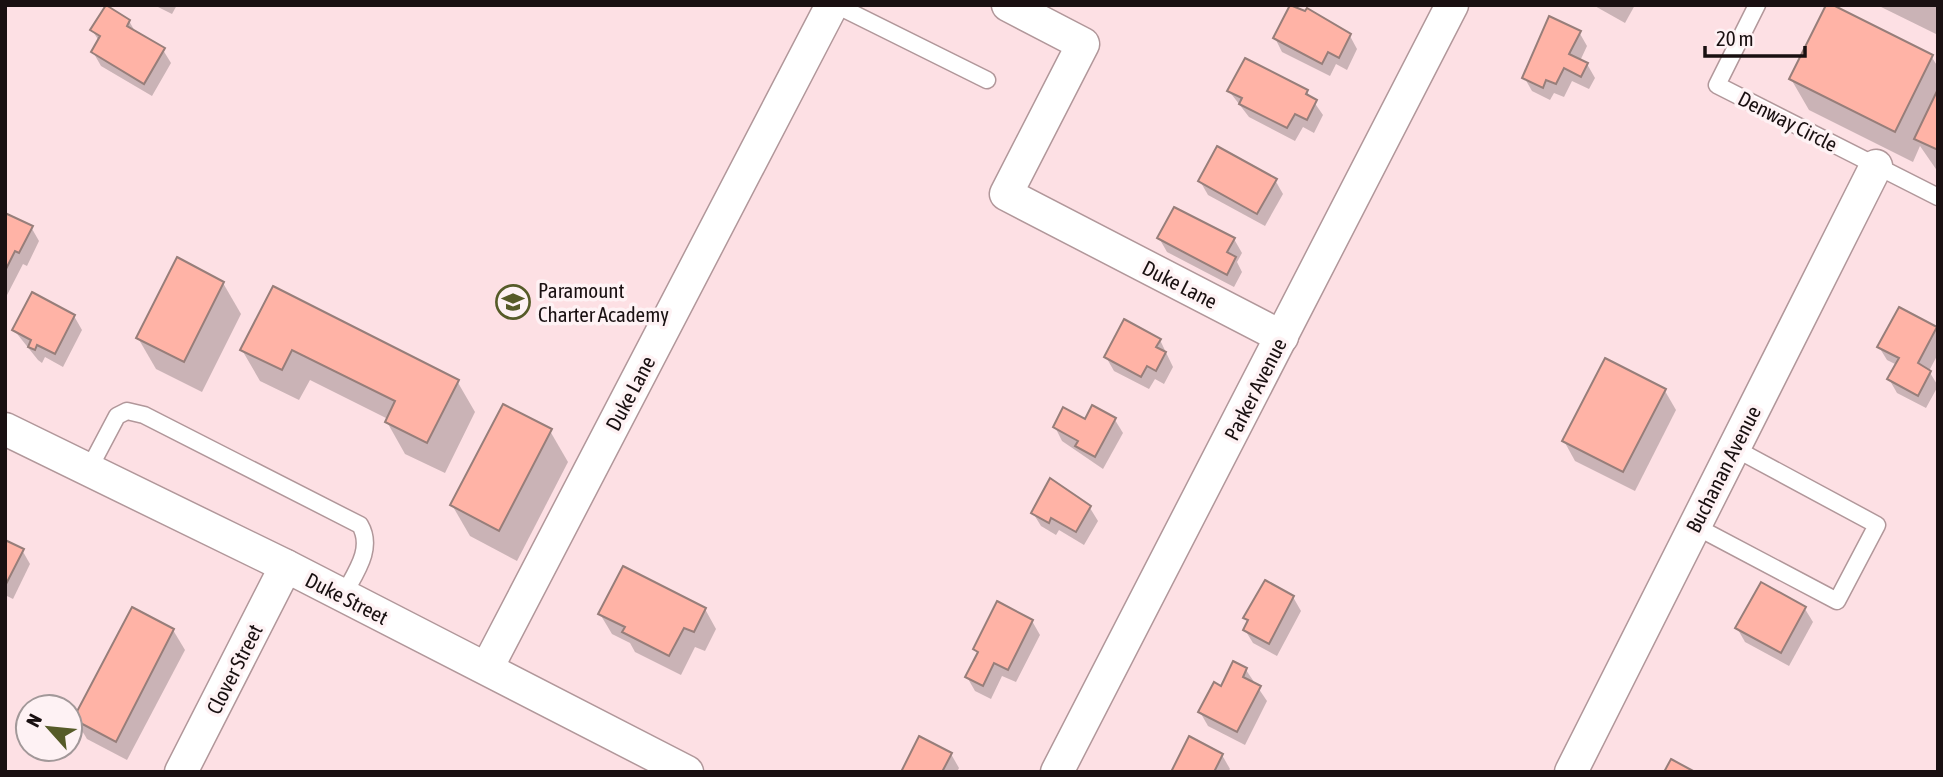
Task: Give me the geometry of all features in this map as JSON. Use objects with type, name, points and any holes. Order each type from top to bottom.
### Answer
[{"type":"street","name":"Duke Lane","points":[[486,668],[834,5]]},
{"type":"street","name":"Duke Lane","points":[[1007,5],[1083,44],[1006,194],[1282,337]]},
{"type":"street","name":"Parker Avenue","points":[[1057,772],[1452,5]]},
{"type":"street","name":"Buchanan Avenue","points":[[1570,772],[1876,166]]},
{"type":"street","name":"Duke Street","points":[[5,429],[286,566],[486,668],[675,769]]},
{"type":"street","name":"Clover Street","points":[[181,772],[286,566]]},
{"type":"lane","points":[[834,5],[987,80]]},
{"type":"lane","name":"Denway Circle","points":[[1757,5],[1717,85],[1938,197]]},
{"type":"lane","points":[[89,468],[117,416],[127,411],[156,421],[360,525],[366,536],[365,552],[343,596]]},
{"type":"lane","points":[[1695,526],[1837,601],[1877,525],[1734,448]]},
{"type":"building","points":[[106,5],[130,20],[127,26],[165,48],[144,84],[91,52],[100,36],[90,30]]},
{"type":"building","points":[[1290,5],[1305,11],[1307,8],[1351,34],[1339,58],[1328,52],[1322,64],[1273,38]]},
{"type":"building","points":[[1826,5],[1833,5],[1933,55],[1895,132],[1789,79]]},
{"type":"building","points":[[1549,16],[1581,31],[1569,54],[1588,63],[1581,77],[1564,68],[1556,84],[1546,80],[1543,88],[1522,78]]},
{"type":"building","points":[[1245,58],[1308,90],[1306,94],[1317,100],[1307,120],[1295,114],[1287,128],[1239,104],[1242,98],[1227,91]]},
{"type":"building","points":[[1938,89],[1938,150],[1914,139]]},
{"type":"building","points":[[1217,146],[1277,179],[1257,214],[1198,181]]},
{"type":"building","points":[[1174,207],[1235,238],[1227,252],[1236,257],[1227,275],[1157,238]]},
{"type":"building","points":[[5,213],[33,226],[19,253],[15,251],[5,271]]},
{"type":"building","points":[[177,257],[224,282],[184,362],[136,338]]},
{"type":"building","points":[[273,286],[459,380],[427,443],[385,422],[395,401],[292,350],[282,370],[240,350]]},
{"type":"building","points":[[32,292],[75,315],[55,354],[37,345],[35,350],[28,347],[31,340],[12,330]]},
{"type":"building","points":[[1899,307],[1937,327],[1918,363],[1931,371],[1918,396],[1887,379],[1899,358],[1877,347]]},
{"type":"building","points":[[1124,319],[1161,339],[1156,347],[1166,352],[1156,371],[1147,366],[1141,377],[1104,357]]},
{"type":"building","points":[[1605,358],[1666,389],[1623,472],[1562,441]]},
{"type":"building","points":[[503,404],[552,429],[499,531],[450,505]]},
{"type":"building","points":[[1092,405],[1116,418],[1095,457],[1075,446],[1078,441],[1053,427],[1063,407],[1085,419]]},
{"type":"building","points":[[1050,478],[1091,506],[1076,532],[1051,518],[1049,523],[1031,513]]},
{"type":"building","points":[[5,540],[24,549],[5,586]]},
{"type":"building","points":[[623,566],[706,608],[694,632],[684,628],[669,656],[622,632],[625,627],[598,614]]},
{"type":"building","points":[[1265,580],[1294,596],[1269,644],[1243,630],[1248,620],[1243,618]]},
{"type":"building","points":[[1761,582],[1806,607],[1781,653],[1735,628]]},
{"type":"building","points":[[997,601],[1033,620],[1008,670],[994,663],[983,686],[965,677],[978,652],[973,649]]},
{"type":"building","points":[[132,607],[174,629],[116,742],[84,725],[84,698]]},
{"type":"building","points":[[1233,661],[1247,668],[1243,677],[1261,686],[1237,732],[1198,712],[1214,682],[1221,686]]},
{"type":"building","points":[[919,736],[952,753],[942,772],[901,772]]},
{"type":"building","points":[[1189,736],[1223,754],[1214,772],[1171,772]]},
{"type":"building","points":[[1671,759],[1695,772],[1664,772]]},
{"type":"place","name":"Paramount Charter Academy","points":[[513,302]]}]
